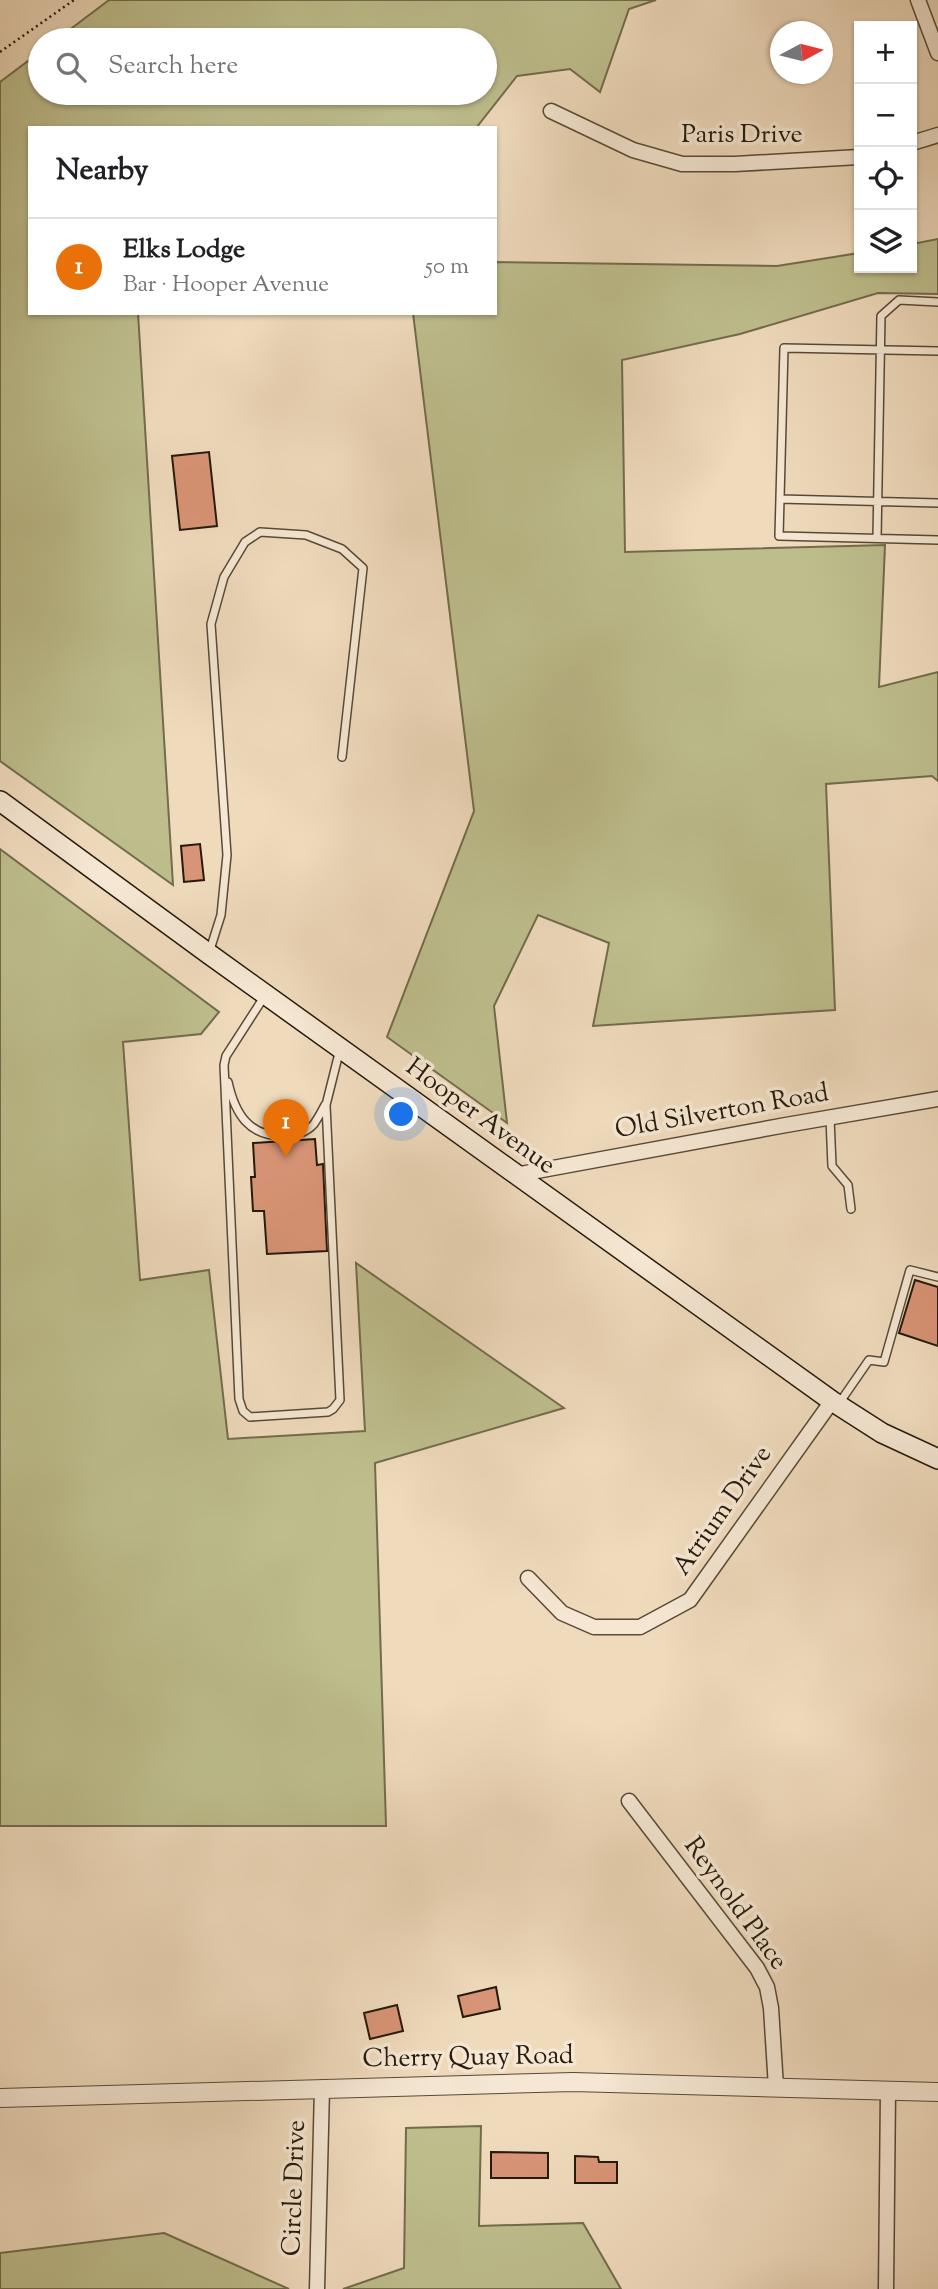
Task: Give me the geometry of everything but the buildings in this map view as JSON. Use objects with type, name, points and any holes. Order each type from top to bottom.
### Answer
[{"type":"main road","name":"Hooper Avenue","points":[[0,801],[340,1049],[835,1403],[881,1433],[938,1460]]},
{"type":"street","points":[[918,0],[938,53]]},
{"type":"street","name":"Paris Drive","points":[[551,111],[633,150],[682,164],[854,158]]},
{"type":"street","points":[[917,142],[938,135]]},
{"type":"street","name":"Old Silverton Road","points":[[515,1175],[938,1099]]},
{"type":"street","name":"Atrium Drive","points":[[528,1578],[562,1613],[594,1627],[640,1627],[690,1600],[835,1403]]},
{"type":"street","name":"Reynold Place","points":[[629,1801],[757,1968],[767,1987],[771,2008],[776,2087]]},
{"type":"street","name":"Cherry Quay Road","points":[[0,2098],[573,2082],[938,2092]]},
{"type":"street","name":"Circle Drive","points":[[317,2289],[322,2088]]},
{"type":"street","points":[[886,2289],[888,2091]]},
{"type":"lane","points":[[877,538],[881,316],[899,300],[938,302]]},
{"type":"lane","points":[[938,351],[784,348],[779,536],[938,540]]},
{"type":"lane","points":[[780,499],[938,503]]},
{"type":"lane","points":[[209,954],[221,915],[227,855],[211,624],[224,577],[245,542],[260,532],[306,534],[342,549],[363,568],[342,757]]},
{"type":"lane","points":[[265,994],[223,1065],[239,1399],[243,1411],[250,1417],[328,1412],[340,1400],[326,1105],[340,1049]]},
{"type":"lane","points":[[223,1065],[230,1093],[241,1116],[248,1124],[270,1136],[298,1135],[313,1125],[326,1105]]},
{"type":"lane","points":[[830,1117],[832,1166],[848,1185],[851,1209]]},
{"type":"lane","points":[[835,1403],[869,1360],[884,1362],[910,1270],[938,1277]]},
{"type":"path","points":[[34,28],[74,0]]},
{"type":"path","points":[[0,52],[28,32]]},
{"type":"green space","points":[[109,0],[656,0],[629,9],[600,92],[570,69],[517,76],[497,101],[497,28],[72,28]]},
{"type":"green space","points":[[28,61],[28,105],[494,105],[478,126],[28,126],[28,315],[138,315],[173,885],[0,761],[0,82]]},
{"type":"green space","points":[[938,239],[938,294],[878,293],[740,334],[622,360],[625,552],[885,545],[879,687],[938,672],[938,781],[932,776],[826,784],[835,1010],[593,1026],[609,943],[538,915],[494,1006],[507,1123],[387,1037],[474,811],[413,315],[497,315],[497,262],[777,266],[854,254],[854,273],[917,273],[917,243]]},
{"type":"green space","points":[[0,849],[219,1012],[201,1034],[123,1042],[140,1280],[209,1270],[228,1439],[365,1431],[356,1263],[564,1408],[375,1463],[386,1826],[0,1826]]},
{"type":"green space","points":[[481,2126],[479,2226],[583,2223],[621,2289],[343,2289],[404,2268],[406,2128]]},
{"type":"green space","points":[[164,2233],[289,2289],[0,2289],[0,2253]]},
{"type":"place","name":"Elks Lodge","points":[[286,1157]]}]
